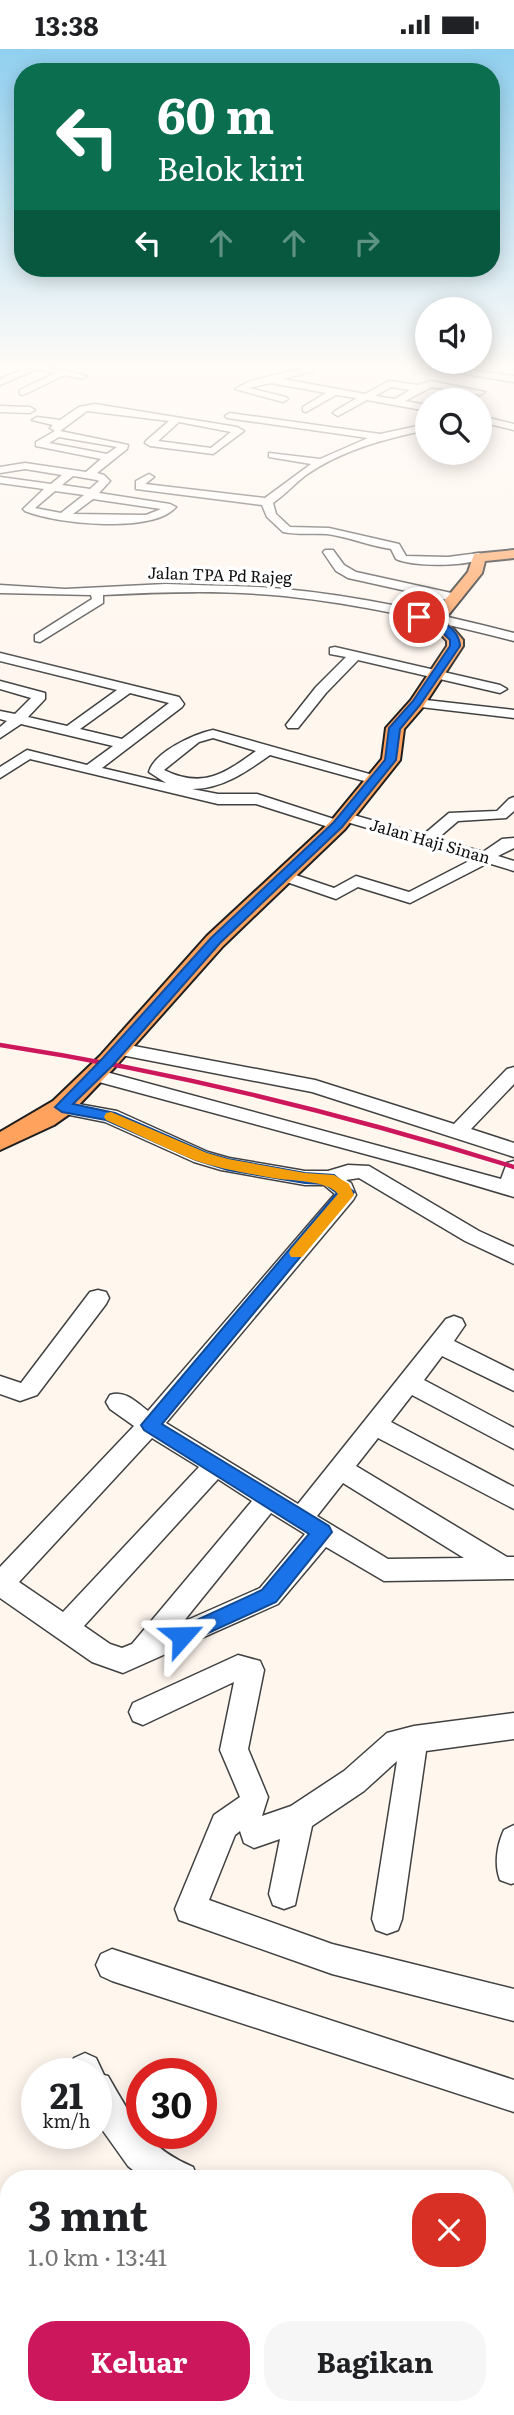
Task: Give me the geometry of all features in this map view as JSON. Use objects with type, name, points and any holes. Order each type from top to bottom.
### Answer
[{"type":"main road","points":[[0,1142],[62,1107],[95,1075],[215,941],[342,821],[391,760],[395,728],[417,703],[455,646],[455,640],[438,619],[475,573],[479,557],[514,554]]},
{"type":"street","points":[[15,481],[24,474]]},
{"type":"street","points":[[0,480],[53,487],[127,501],[173,504],[155,517],[108,519],[41,516],[29,509],[31,505],[53,487],[69,474]]},
{"type":"street","points":[[63,517],[105,481],[100,477],[83,474]]},
{"type":"street","points":[[149,477],[140,483],[140,487],[267,502],[301,474]]},
{"type":"street","points":[[189,492],[201,480]]},
{"type":"street","points":[[108,519],[127,501]]},
{"type":"street","points":[[267,502],[271,515],[287,530],[329,531],[369,540],[371,543],[394,546],[404,559],[448,561],[479,557]]},
{"type":"street","points":[[329,552],[340,568],[352,575],[456,598]]},
{"type":"street","name":"Jalan TPA Pd Rajeg","points":[[0,589],[95,592],[166,588],[282,592],[438,619],[514,637]]},
{"type":"street","points":[[40,638],[99,600],[95,592]]},
{"type":"street","points":[[335,651],[500,689]]},
{"type":"street","points":[[293,725],[321,690],[355,656]]},
{"type":"street","points":[[0,657],[174,700],[177,704],[90,770]]},
{"type":"street","points":[[31,692],[61,671]]},
{"type":"street","points":[[0,685],[40,696],[0,734]]},
{"type":"street","points":[[69,730],[128,688]]},
{"type":"street","points":[[417,703],[514,714]]},
{"type":"street","points":[[0,715],[125,744]]},
{"type":"street","points":[[267,750],[214,783],[197,785],[156,772],[157,767],[194,739],[206,734],[221,735],[375,780]]},
{"type":"street","name":"Jalan Haji Sinan","points":[[0,774],[20,753],[218,799],[257,799],[427,839],[514,866]]},
{"type":"street","points":[[427,839],[454,816],[500,815],[514,802]]},
{"type":"street","points":[[284,876],[336,894],[356,881],[410,898],[508,842],[514,843]]},
{"type":"street","points":[[118,1049],[315,1086],[514,1150]]},
{"type":"street","points":[[458,1131],[514,1073]]},
{"type":"street","points":[[95,1075],[417,1161],[511,1189],[514,1168]]},
{"type":"street","points":[[62,1107],[110,1116],[201,1157],[228,1164],[305,1178],[328,1178],[362,1171],[472,1236],[514,1256]]},
{"type":"street","points":[[328,1178],[344,1188],[346,1195],[150,1425],[1,1585],[101,1653],[123,1661],[269,1596],[312,1525],[341,1469],[454,1325]]},
{"type":"street","points":[[0,1385],[20,1392],[29,1389],[98,1299]]},
{"type":"street","points":[[439,1344],[514,1382]]},
{"type":"street","points":[[408,1382],[514,1439]]},
{"type":"street","points":[[118,1402],[150,1425],[379,1567],[390,1571],[509,1568]]},
{"type":"street","points":[[375,1426],[514,1499]]},
{"type":"street","points":[[65,1628],[216,1465]]},
{"type":"street","points":[[341,1469],[509,1568]]},
{"type":"street","points":[[138,1656],[269,1498]]},
{"type":"street","points":[[143,1713],[239,1667],[250,1670],[246,1699],[236,1729],[234,1750],[254,1797],[252,1806],[224,1825],[190,1909],[332,1959],[514,2005]]},
{"type":"street","points":[[254,1833],[299,1818],[354,1781],[397,1742],[514,1726]]},
{"type":"street","points":[[387,1919],[414,1739]]},
{"type":"street","points":[[284,1894],[299,1818]]},
{"type":"street","points":[[511,1869],[514,1840]]},
{"type":"street","points":[[112,1965],[514,2096]]},
{"type":"street","points":[[112,2114],[130,2145],[158,2170]]},
{"type":"railway","points":[[0,1045],[130,1068],[259,1096],[387,1129],[514,1167]]},
{"type":"slow traffic","points":[[111,1117],[201,1157],[305,1178],[328,1178],[344,1188],[346,1195],[297,1253]]},
{"type":"route","points":[[182,1636],[269,1596],[323,1532],[150,1425],[347,1192],[328,1178],[305,1178],[201,1157],[110,1116],[62,1107],[108,1062],[215,941],[338,825],[391,760],[395,728],[417,703],[455,646],[455,640],[437,620],[419,617]]}]
